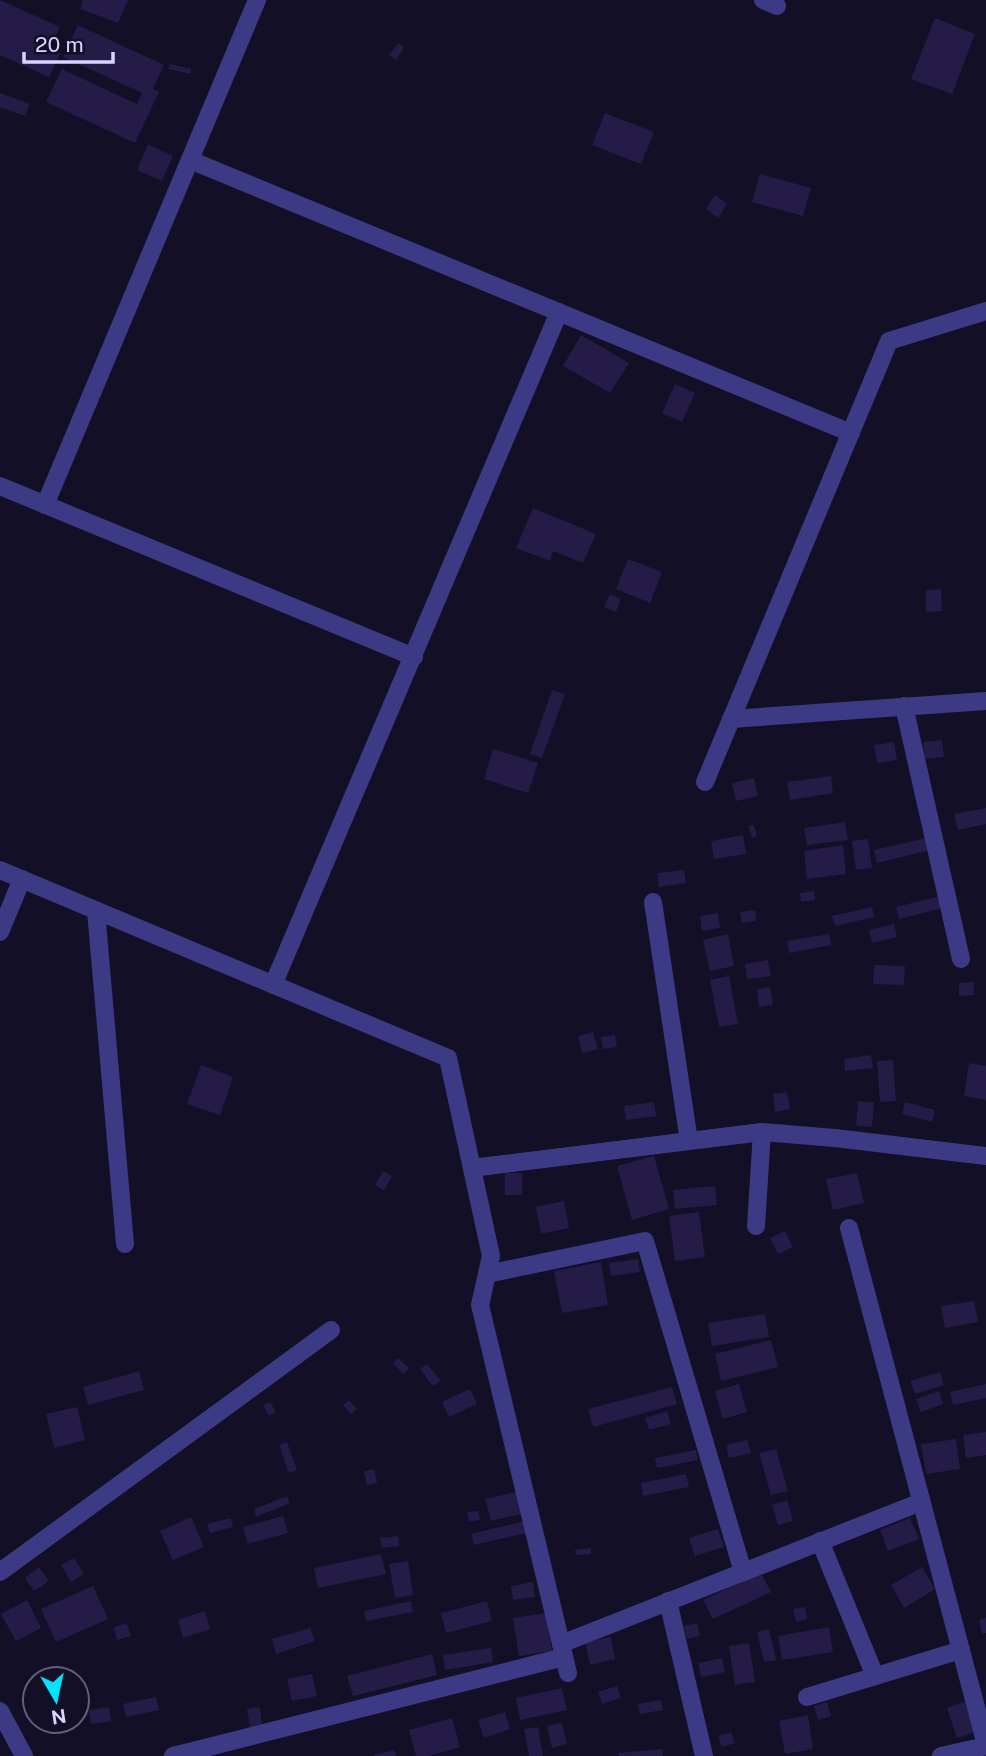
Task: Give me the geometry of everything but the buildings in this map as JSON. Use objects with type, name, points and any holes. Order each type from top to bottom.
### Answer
[{"type":"street","points":[[45,505],[257,0]]},
{"type":"street","points":[[190,160],[851,433]]},
{"type":"street","points":[[705,782],[889,341],[986,311]]},
{"type":"street","points":[[273,985],[559,312]]},
{"type":"street","points":[[0,486],[414,657]]},
{"type":"street","points":[[731,719],[986,701]]},
{"type":"street","points":[[904,706],[961,959]]},
{"type":"street","points":[[0,870],[448,1058],[491,1256],[481,1305],[564,1658]]},
{"type":"street","points":[[0,932],[22,879]]},
{"type":"street","points":[[653,902],[689,1141]]},
{"type":"street","points":[[96,911],[125,1244]]},
{"type":"street","points":[[472,1168],[762,1132],[986,1156]]},
{"type":"street","points":[[756,1226],[762,1132]]},
{"type":"street","points":[[849,1228],[986,1745],[941,1756]]},
{"type":"street","points":[[487,1274],[645,1241],[743,1572]]},
{"type":"street","points":[[0,1572],[331,1330]]},
{"type":"street","points":[[173,1756],[564,1658],[668,1601],[921,1502]]},
{"type":"street","points":[[821,1541],[874,1676]]},
{"type":"street","points":[[668,1601],[704,1756]]},
{"type":"street","points":[[807,1697],[961,1650]]},
{"type":"street","points":[[0,1711],[24,1756]]}]
